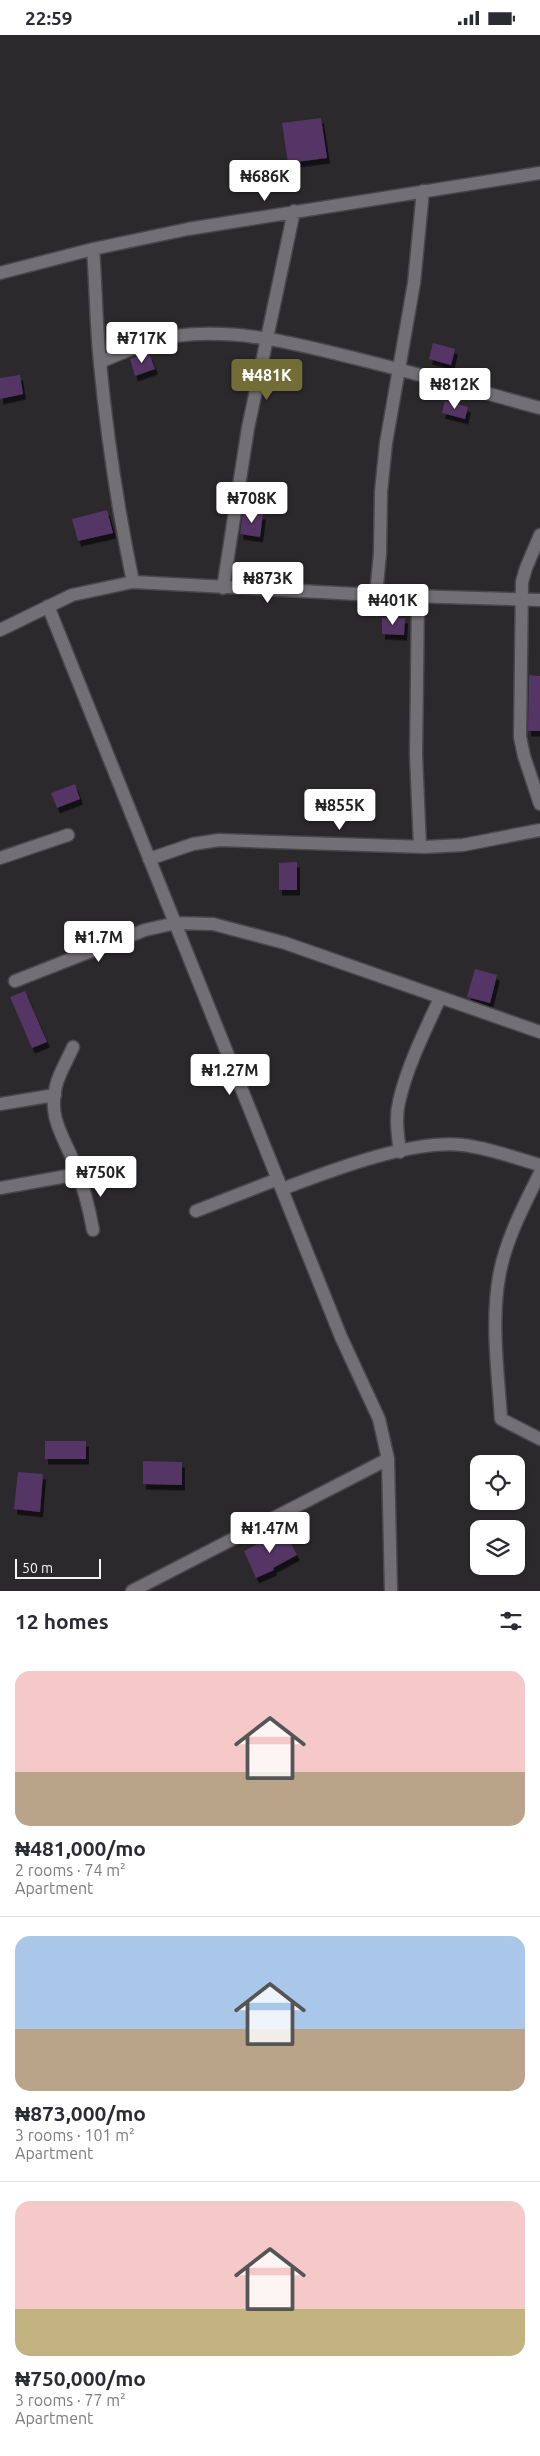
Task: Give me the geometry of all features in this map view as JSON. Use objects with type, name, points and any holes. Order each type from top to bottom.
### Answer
[{"type":"street","points":[[0,273],[93,249],[188,229],[540,173]]},
{"type":"street","points":[[376,595],[380,553],[381,492],[386,443],[400,369],[419,243],[422,191]]},
{"type":"street","points":[[222,588],[248,428],[294,211]]},
{"type":"street","points":[[93,249],[100,361],[123,534],[133,582]]},
{"type":"street","points":[[100,361],[173,336],[231,333],[267,337],[400,369],[540,408]]},
{"type":"street","points":[[540,535],[526,568],[521,600],[520,737],[524,756],[540,804]]},
{"type":"street","points":[[0,630],[48,606],[92,589],[133,582],[179,583],[222,588],[540,601]]},
{"type":"street","points":[[418,597],[416,755],[420,847]]},
{"type":"street","points":[[48,606],[341,1337],[379,1419],[388,1459],[391,1591]]},
{"type":"street","points":[[150,859],[193,844],[219,840],[420,847],[463,845],[540,830]]},
{"type":"street","points":[[0,858],[68,835]]},
{"type":"street","points":[[16,981],[145,930],[176,923],[213,924],[242,930],[540,1032]]},
{"type":"street","points":[[400,1152],[397,1122],[398,1103],[410,1068],[440,998]]},
{"type":"street","points":[[73,1047],[56,1085],[55,1123],[78,1174],[94,1230]]},
{"type":"street","points":[[0,1104],[55,1095]]},
{"type":"street","points":[[196,1211],[280,1184],[400,1152],[436,1145],[461,1145],[484,1149],[540,1165]]},
{"type":"street","points":[[540,1173],[521,1213],[503,1261],[496,1309],[501,1419],[540,1439]]},
{"type":"street","points":[[0,1188],[78,1174]]},
{"type":"street","points":[[132,1591],[388,1459]]},
{"type":"building","points":[[321,118],[327,158],[288,163],[282,123]]},
{"type":"building","points":[[433,343],[455,349],[451,365],[429,359]]},
{"type":"building","points":[[149,353],[155,369],[135,376],[130,359]]},
{"type":"building","points":[[20,375],[23,394],[0,399],[0,378]]},
{"type":"building","points":[[445,401],[468,407],[465,419],[442,413]]},
{"type":"building","points":[[107,510],[113,533],[78,541],[72,519]]},
{"type":"building","points":[[243,512],[263,514],[260,537],[240,534]]},
{"type":"building","points":[[382,618],[405,618],[404,635],[382,634]]},
{"type":"building","points":[[529,675],[540,676],[540,731],[528,731]]},
{"type":"building","points":[[75,784],[80,799],[57,808],[51,793]]},
{"type":"building","points":[[297,862],[297,890],[279,890],[279,863]]},
{"type":"building","points":[[475,969],[497,975],[490,1003],[467,997]]},
{"type":"building","points":[[25,991],[47,1042],[32,1048],[10,997]]},
{"type":"building","points":[[45,1441],[86,1441],[86,1459],[45,1459]]},
{"type":"building","points":[[143,1461],[182,1462],[182,1485],[143,1484]]},
{"type":"building","points":[[18,1472],[43,1474],[40,1512],[14,1509]]},
{"type":"building","points":[[284,1530],[297,1555],[273,1568],[274,1570],[256,1578],[244,1551]]}]
